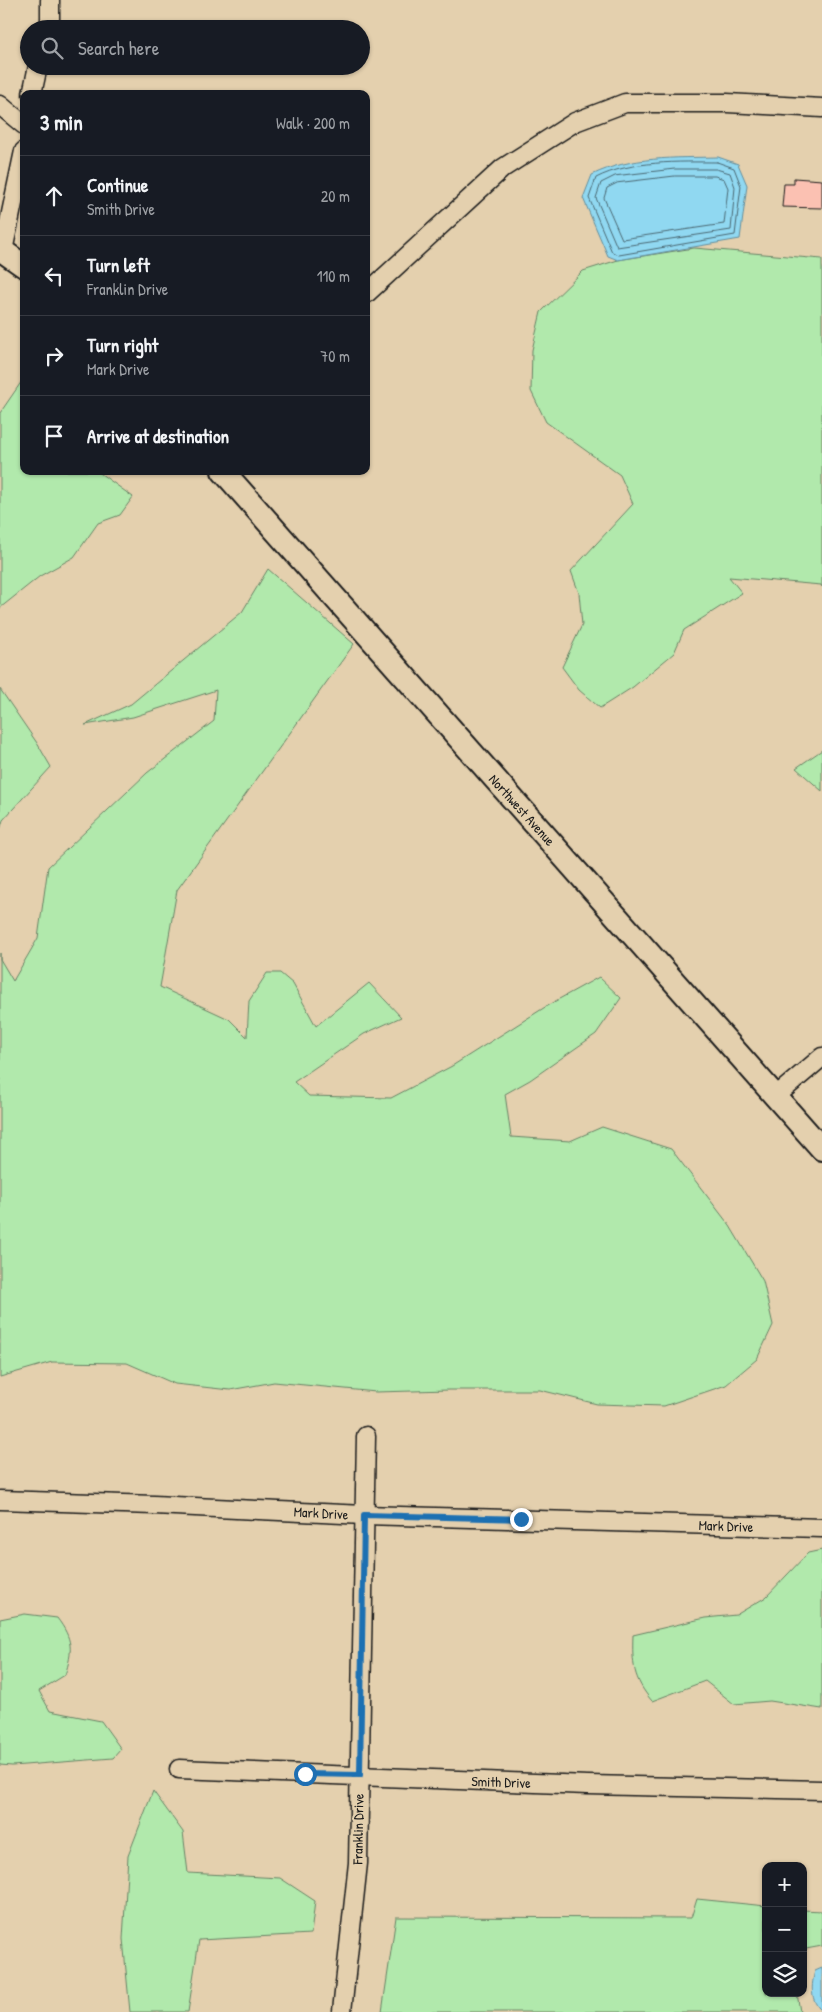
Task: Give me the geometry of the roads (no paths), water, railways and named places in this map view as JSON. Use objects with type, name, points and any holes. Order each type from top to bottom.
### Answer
[{"type":"street","points":[[50,0],[50,20]]},
{"type":"street","points":[[33,90],[36,75]]},
{"type":"street","points":[[370,290],[503,168],[575,122],[625,103],[727,103],[822,108]]},
{"type":"street","points":[[0,105],[20,122]]},
{"type":"street","points":[[20,169],[2,250],[20,263]]},
{"type":"street","name":"Northwest Avenue","points":[[227,475],[822,1149]]},
{"type":"street","points":[[776,1096],[822,1057]]},
{"type":"street","name":"Franklin Drive","points":[[342,2011],[358,1863],[366,1436]]},
{"type":"street","name":"Mark Drive","points":[[0,1500],[364,1515],[822,1528]]},
{"type":"street","name":"Smith Drive","points":[[179,1769],[559,1784],[822,1790]]},
{"type":"water","points":[[718,157],[738,164],[747,185],[740,239],[618,260],[608,256],[583,198],[592,175],[622,164],[637,161]]},
{"type":"water","points":[[822,1968],[822,2011],[813,1998],[812,1987],[815,1971]]}]
